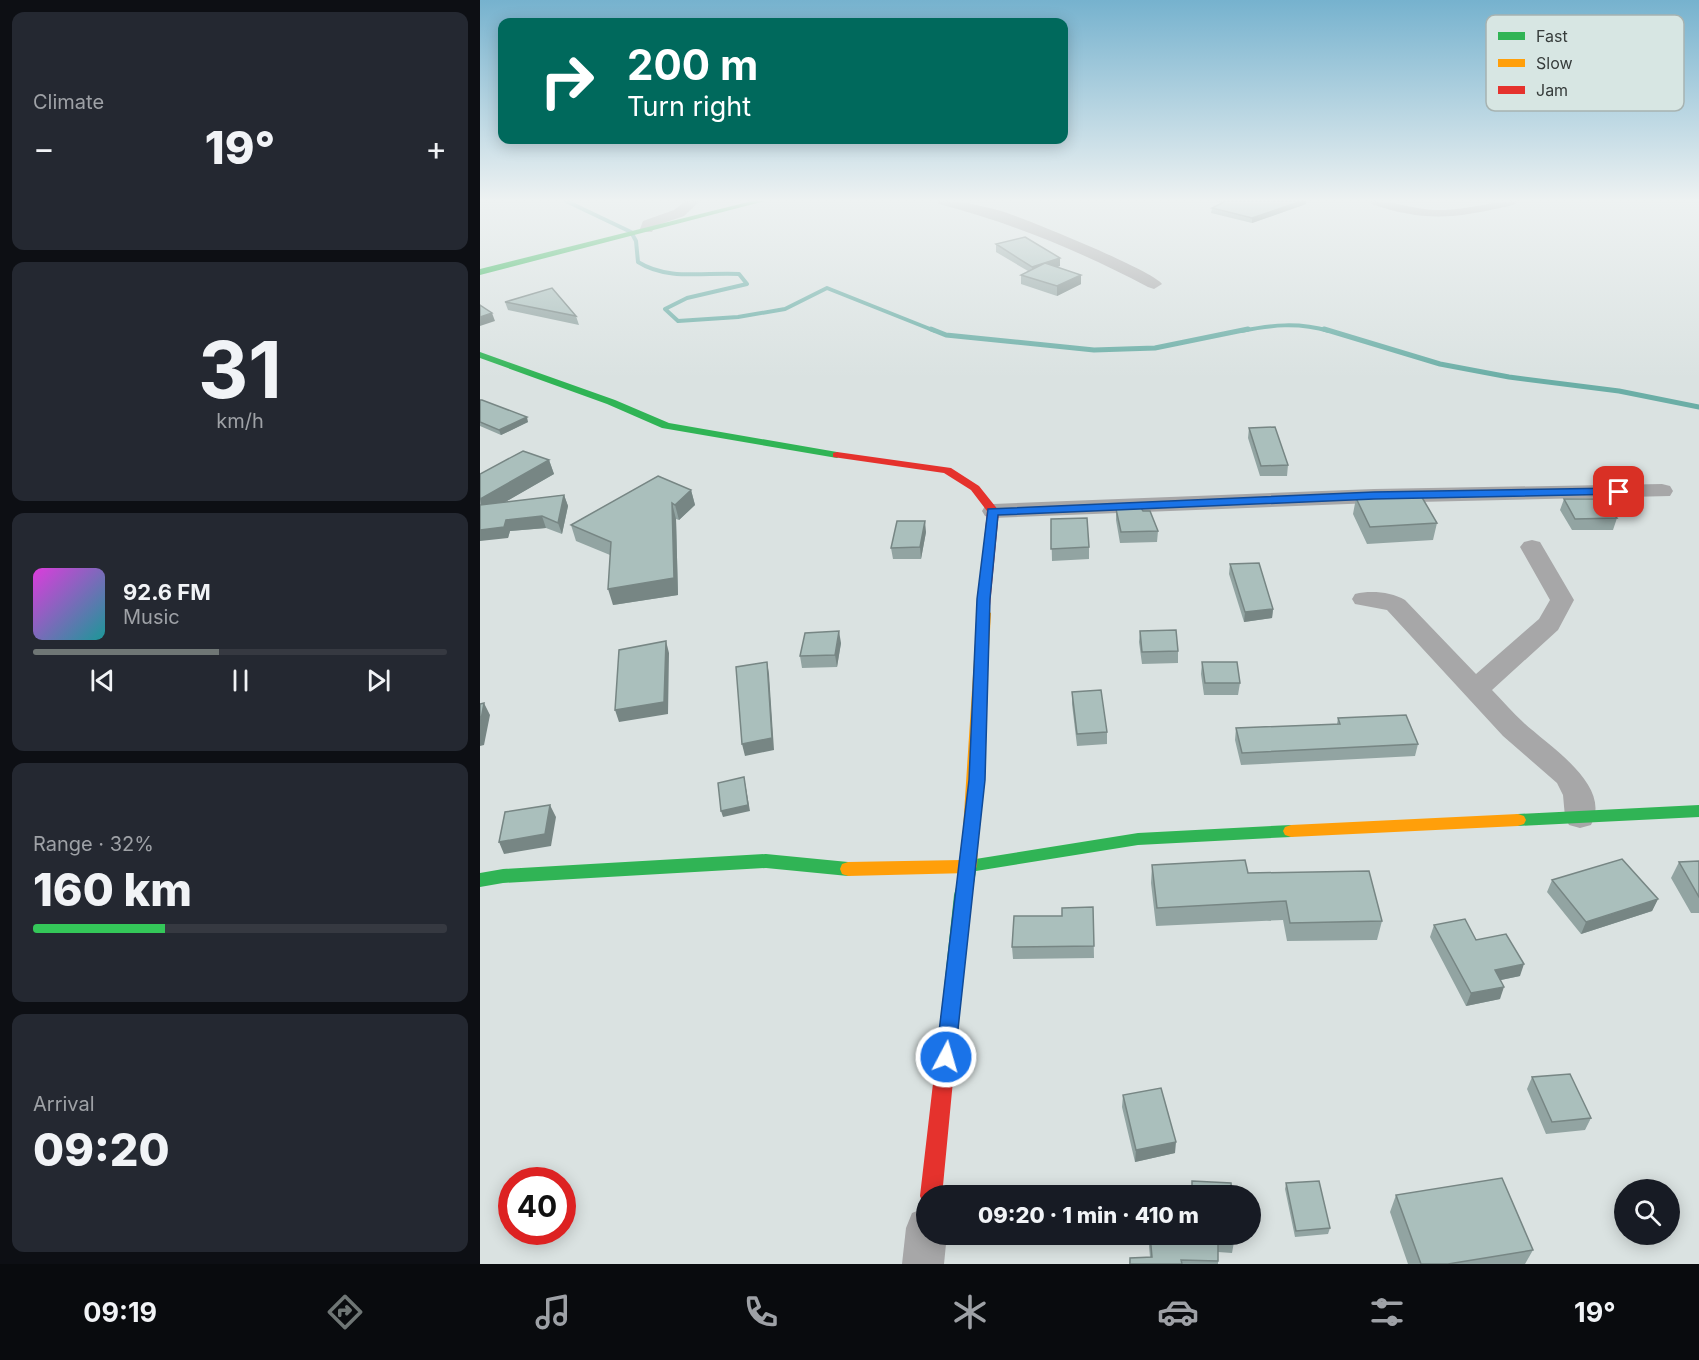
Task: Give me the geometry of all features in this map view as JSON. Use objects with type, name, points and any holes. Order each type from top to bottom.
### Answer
[{"type":"street","points":[[480,272],[526,260]]},
{"type":"street","points":[[1106,260],[1154,284]]},
{"type":"street","points":[[480,355],[610,402],[666,426],[772,446],[947,470],[975,488],[993,511],[984,599],[977,780],[932,1185]]},
{"type":"street","points":[[993,511],[1374,496],[1662,491]]},
{"type":"street","points":[[1477,688],[1549,624],[1562,600],[1532,547]]},
{"type":"street","points":[[1364,599],[1389,601],[1395,605],[1477,688],[1513,729],[1567,776],[1578,795],[1580,817]]},
{"type":"street","points":[[480,880],[536,874],[766,861],[842,869],[969,866],[1138,839],[1699,811]]},
{"type":"street","points":[[923,1264],[925,1245]]},
{"type":"building","points":[[1021,260],[1054,260],[1032,267]]},
{"type":"building","points":[[1045,263],[1081,275],[1057,286],[1021,275]]},
{"type":"building","points":[[552,288],[576,316],[505,302]]},
{"type":"building","points":[[480,305],[492,313],[480,317]]},
{"type":"building","points":[[480,400],[527,417],[499,430],[480,422]]},
{"type":"building","points":[[1275,427],[1288,465],[1261,466],[1249,428]]},
{"type":"building","points":[[523,451],[549,460],[480,499],[480,474]]},
{"type":"building","points":[[658,476],[691,490],[675,505],[672,503],[674,578],[608,589],[611,542],[571,525]]},
{"type":"building","points":[[1420,494],[1437,523],[1370,527],[1356,498]]},
{"type":"building","points":[[564,495],[558,523],[542,516],[506,520],[504,527],[480,530],[480,505]]},
{"type":"building","points":[[1564,499],[1602,499],[1617,518],[1575,519]]},
{"type":"building","points":[[1141,508],[1143,511],[1150,511],[1158,531],[1121,532],[1116,509]]},
{"type":"building","points":[[1087,518],[1089,547],[1051,549],[1051,519]]},
{"type":"building","points":[[897,521],[925,521],[920,547],[891,548]]},
{"type":"building","points":[[1259,563],[1273,609],[1245,612],[1230,564]]},
{"type":"building","points":[[1176,630],[1178,651],[1142,652],[1140,631]]},
{"type":"building","points":[[839,631],[835,655],[800,656],[805,633]]},
{"type":"building","points":[[666,641],[664,702],[615,710],[619,650]]},
{"type":"building","points":[[767,662],[772,738],[742,744],[736,667]]},
{"type":"building","points":[[1202,662],[1237,662],[1240,683],[1205,683]]},
{"type":"building","points":[[1101,690],[1107,732],[1077,734],[1072,692]]},
{"type":"building","points":[[484,703],[480,725],[480,704]]},
{"type":"building","points":[[1406,715],[1418,744],[1242,753],[1236,728],[1340,724],[1338,718]]},
{"type":"building","points":[[744,777],[748,805],[721,811],[718,783]]},
{"type":"building","points":[[550,805],[545,834],[499,842],[505,812]]},
{"type":"building","points":[[1622,859],[1658,899],[1586,922],[1552,880]]},
{"type":"building","points":[[1245,860],[1248,873],[1369,871],[1382,921],[1290,923],[1286,901],[1157,908],[1152,865]]},
{"type":"building","points":[[1699,861],[1699,897],[1679,862]]},
{"type":"building","points":[[1093,907],[1094,946],[1012,947],[1014,916],[1062,916],[1062,908]]},
{"type":"building","points":[[1465,919],[1476,940],[1506,934],[1524,964],[1495,970],[1504,987],[1471,993],[1434,925]]},
{"type":"building","points":[[1570,1074],[1591,1118],[1552,1122],[1532,1077]]},
{"type":"building","points":[[1161,1088],[1176,1142],[1136,1150],[1123,1095]]},
{"type":"building","points":[[1502,1178],[1533,1250],[1448,1264],[1421,1264],[1396,1195]]},
{"type":"building","points":[[1192,1181],[1231,1183],[1231,1185],[1192,1185]]},
{"type":"building","points":[[1319,1181],[1330,1228],[1296,1231],[1286,1183]]},
{"type":"building","points":[[1151,1245],[1218,1245],[1218,1261],[1181,1260],[1182,1264],[1130,1264],[1130,1258],[1152,1257]]},
{"type":"waterway","points":[[638,260],[650,268],[674,274],[739,274],[747,284],[687,298],[665,309],[678,321],[738,317],[785,309],[827,288],[935,331]]},
{"type":"waterway","points":[[1241,331],[1285,325],[1306,326],[1329,331]]},
{"type":"waterway","points":[[931,329],[946,335],[1094,350],[1155,348],[1248,329]]},
{"type":"waterway","points":[[1324,329],[1440,364],[1509,377],[1619,391],[1699,407]]},
{"type":"traffic: fast","points":[[480,272],[528,260]]},
{"type":"traffic: fast","points":[[480,355],[611,402],[666,426],[837,455]]},
{"type":"traffic: fast","points":[[1518,820],[1699,811]]},
{"type":"traffic: fast","points":[[952,997],[963,895],[969,866],[1138,839],[1291,831]]},
{"type":"traffic: fast","points":[[480,880],[503,876],[766,861],[848,869]]},
{"type":"traffic: slow","points":[[848,869],[969,866],[984,613]]},
{"type":"traffic: slow","points":[[1291,831],[1518,820]]},
{"type":"traffic: jam","points":[[837,455],[947,470],[975,488],[993,511],[984,613]]},
{"type":"traffic: jam","points":[[932,1185],[952,997]]},
{"type":"route","points":[[946,1057],[977,780],[984,599],[993,511],[1374,496],[1619,492]]}]
